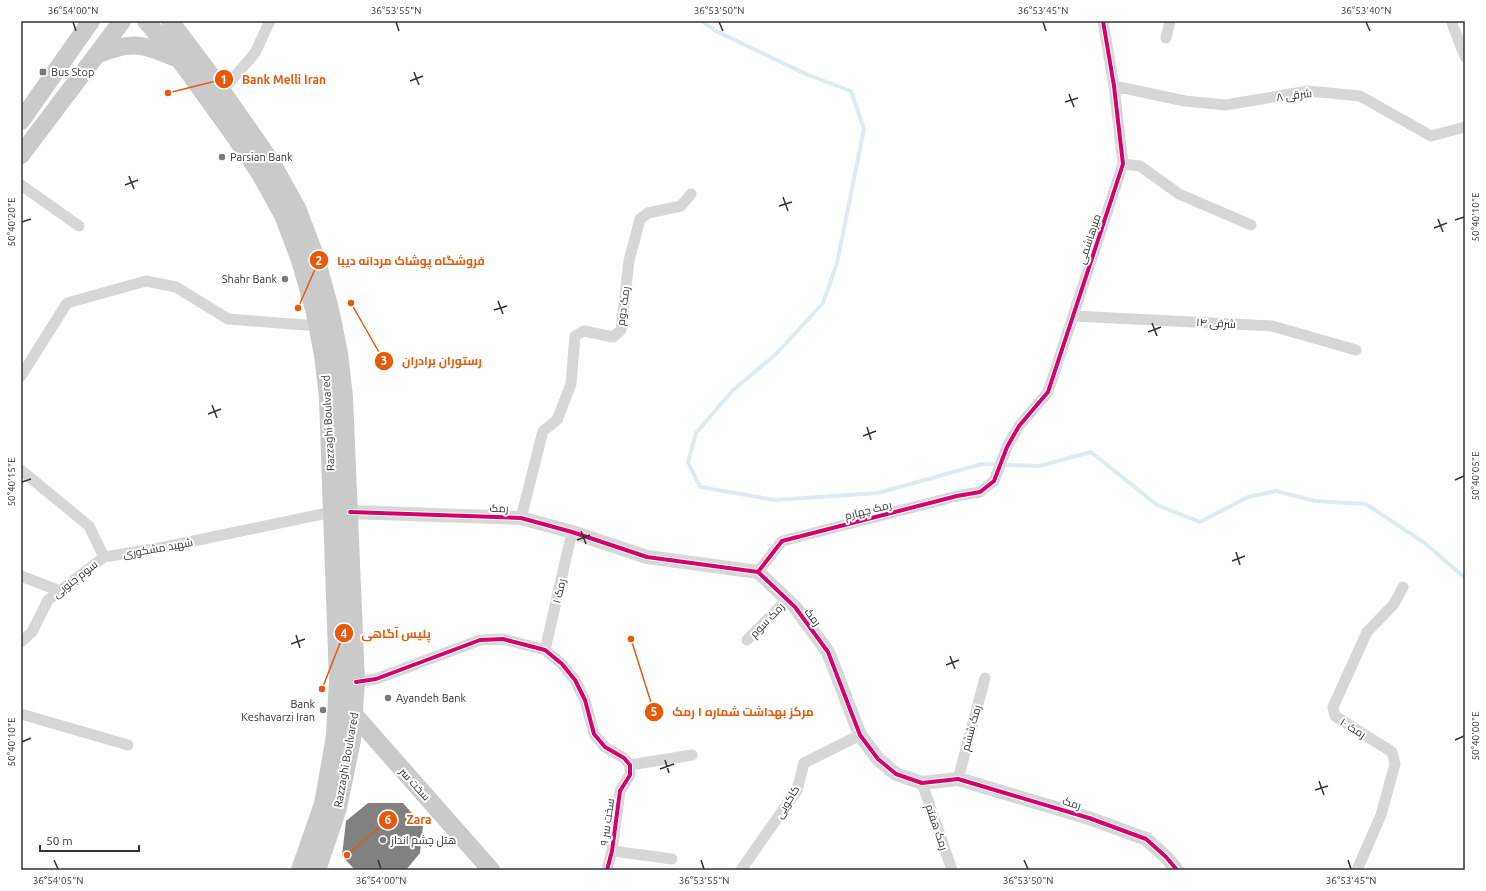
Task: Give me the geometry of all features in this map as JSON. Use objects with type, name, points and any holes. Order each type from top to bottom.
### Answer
[{"type":"main road","points":[[78,40],[81,21]]},
{"type":"main road","points":[[21,121],[91,21]]},
{"type":"main road","points":[[21,156],[122,21]]},
{"type":"main road","name":"Razzaghi Boulvared","points":[[146,21],[185,54],[222,91],[272,164],[297,208],[316,258],[330,309],[339,353],[344,397],[336,716],[323,804],[300,870]]},
{"type":"main road","name":"Razzaghi Boulvared","points":[[170,21],[185,54],[223,119],[259,172],[283,215],[301,263],[318,326],[323,355],[341,512],[356,682],[352,740],[338,808],[317,870]]},
{"type":"main road","points":[[96,55],[112,48],[133,45],[185,54],[180,21]]},
{"type":"main road","points":[[338,681],[343,688],[348,689],[356,682]]},
{"type":"main road","points":[[336,716],[340,711],[345,709],[350,710],[354,716]]},
{"type":"main road","name":"سخت سر","points":[[354,716],[491,870]]},
{"type":"street","points":[[222,91],[255,53],[270,21]]},
{"type":"street","name":"میرهاشمی","points":[[994,481],[1007,446],[1019,426],[1048,392],[1123,164],[1114,86],[1103,21]]},
{"type":"street","points":[[1166,38],[1170,21]]},
{"type":"street","points":[[1452,21],[1465,57]]},
{"type":"street","name":"شرقی ۸","points":[[1114,86],[1185,102],[1226,105],[1308,91],[1360,96],[1431,136],[1465,127]]},
{"type":"street","points":[[1123,164],[1140,166],[1179,194],[1251,224]]},
{"type":"street","points":[[21,185],[79,226]]},
{"type":"street","name":"رمک دوم","points":[[521,518],[543,431],[557,420],[571,384],[575,336],[584,331],[613,336],[621,330],[629,261],[640,219],[648,213],[680,206],[690,194]]},
{"type":"street","points":[[21,376],[66,303],[146,281],[176,287],[228,319],[318,326]]},
{"type":"street","name":"شرقی ۱۴","points":[[1073,316],[1272,326],[1356,350]]},
{"type":"street","points":[[21,470],[89,526],[104,557]]},
{"type":"street","name":"رمک چهارم","points":[[758,572],[782,541],[957,496],[980,492],[994,481]]},
{"type":"street","name":"رمک","points":[[341,512],[521,518],[572,532],[647,557],[758,572],[795,607],[828,652],[860,735],[878,760],[896,774],[922,783],[958,779],[1089,818],[1146,839],[1166,857],[1177,870]]},
{"type":"street","name":"شهید مشکوری","points":[[104,557],[165,547],[341,512]]},
{"type":"street","name":"رمک ۱","points":[[545,650],[572,532]]},
{"type":"street","name":"سوم جنوبی","points":[[21,642],[32,632],[48,600],[104,557]]},
{"type":"street","points":[[21,576],[60,591]]},
{"type":"street","name":"رمک ۱۰","points":[[1357,870],[1381,815],[1395,764],[1392,752],[1335,716],[1333,707],[1367,632],[1394,604],[1403,587]]},
{"type":"street","name":"رمک سوم","points":[[747,640],[787,600]]},
{"type":"street","points":[[356,682],[376,679],[480,640],[503,639],[545,650],[562,664],[575,680],[585,700],[594,734],[605,747],[624,758],[630,765],[692,756]]},
{"type":"street","name":"رمک ششم","points":[[958,779],[985,678]]},
{"type":"street","points":[[21,714],[128,745]]},
{"type":"street","name":"کاکویی","points":[[741,870],[797,790],[804,763],[860,735]]},
{"type":"street","name":"سخت سر ۹","points":[[607,870],[612,851],[620,791],[630,775],[630,765]]},
{"type":"street","name":"رمک هفتم","points":[[922,783],[952,870]]},
{"type":"street","points":[[612,851],[672,859]]},
{"type":"building","name":"هتل چشم انداز","points":[[368,803],[403,803],[423,826],[420,853],[406,870],[355,870],[342,856],[346,821]]},
{"type":"waterway","points":[[702,21],[716,31],[808,75],[851,91],[864,129],[837,263],[823,303],[776,354],[732,391],[696,433],[688,462],[700,487],[775,500],[878,493],[982,464],[1039,466],[1091,452],[1157,505],[1200,522],[1248,497],[1276,491],[1315,501],[1366,504],[1426,544],[1465,578]]},
{"type":"cycle path","points":[[758,572],[782,541],[957,496],[980,492],[994,481],[1007,447],[1019,426],[1048,392],[1123,164],[1114,86],[1103,21]]},
{"type":"cycle path","points":[[350,512],[521,518],[572,532],[647,557],[758,572],[795,607],[828,652],[860,735],[878,759],[896,774],[922,783],[958,779],[1089,818],[1146,839],[1166,857],[1177,870]]},
{"type":"cycle path","points":[[356,682],[376,679],[480,640],[503,639],[545,650],[562,664],[575,680],[585,700],[594,734],[605,747],[624,758],[630,765],[630,775],[620,791],[612,851],[607,870]]},
{"type":"place","name":"Bus Stop","points":[[43,72]]},
{"type":"place","name":"Bank Melli Iran","points":[[168,93]]},
{"type":"place","name":"Parsian Bank","points":[[222,157]]},
{"type":"place","name":"Shahr Bank","points":[[285,279]]},
{"type":"place","name":"رستوران برادران","points":[[351,303]]},
{"type":"place","name":"فروشگاه پوشاک مردانه دیبا","points":[[298,308]]},
{"type":"place","name":"مرکز بهداشت شماره ۱ رمک","points":[[631,639]]},
{"type":"place","name":"پلیس آگاهی","points":[[322,689]]},
{"type":"place","name":"Ayandeh Bank","points":[[388,698]]},
{"type":"place","name":"Bank Keshavarzi Iran","points":[[323,710]]},
{"type":"place","name":"هتل چشم انداز","points":[[383,840]]},
{"type":"place","name":"Zara","points":[[347,855]]}]
